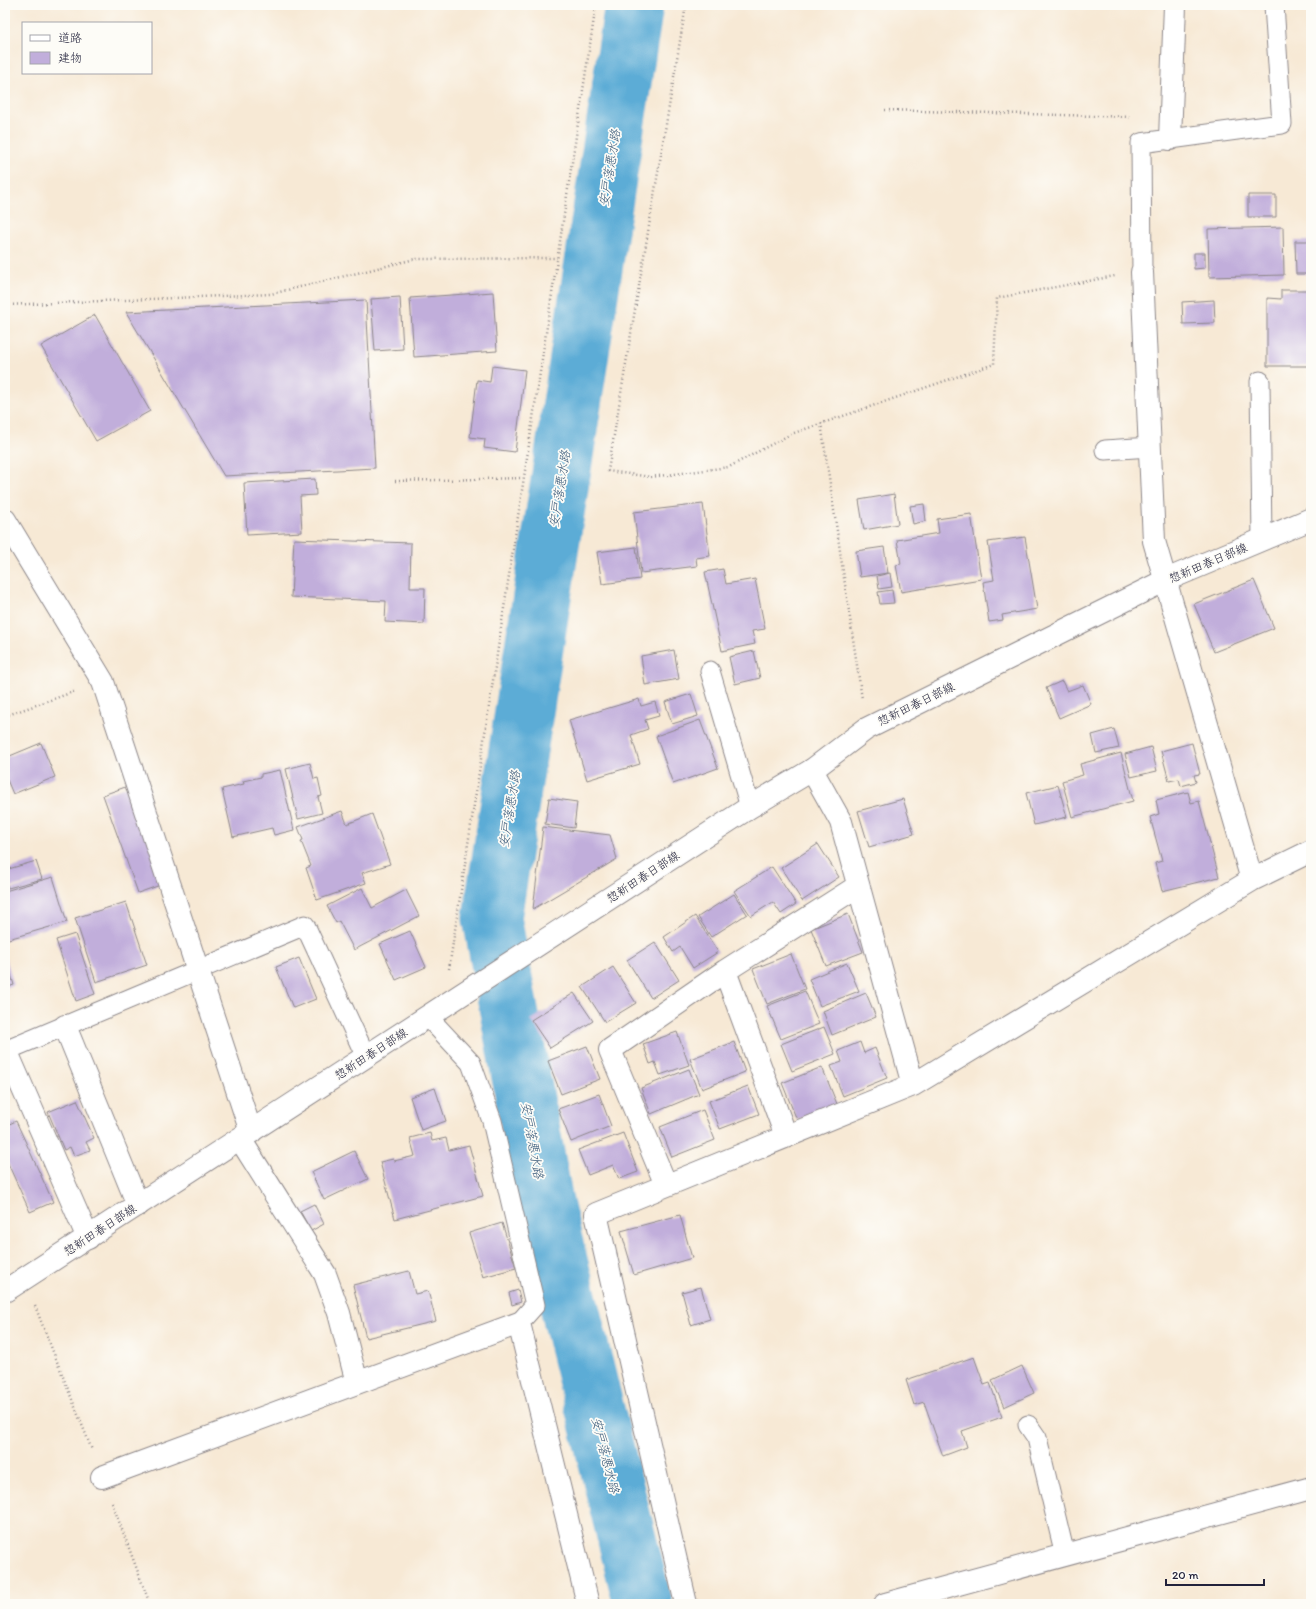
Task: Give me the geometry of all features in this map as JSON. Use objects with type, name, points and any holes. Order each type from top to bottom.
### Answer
[{"type":"street","points":[[1170,139],[1174,5]]},
{"type":"street","points":[[1142,272],[1154,541],[1252,880]]},
{"type":"street","name":"惣新田春日部線","points":[[5,1291],[750,807],[812,770],[866,729],[1166,580],[1311,519]]},
{"type":"street","points":[[5,520],[103,682],[198,970],[245,1136],[325,1274],[339,1313],[357,1383]]},
{"type":"street","points":[[812,770],[841,822],[912,1085]]},
{"type":"street","points":[[686,1604],[596,1214],[912,1085],[1252,880],[1311,851]]},
{"type":"street","points":[[666,1185],[610,1050],[725,971],[858,886]]},
{"type":"street","points":[[725,971],[786,1136]]},
{"type":"street","points":[[65,1026],[138,1205]]},
{"type":"street","points":[[6,1051],[88,1238]]},
{"type":"street","points":[[102,1477],[519,1323],[588,1604]]},
{"type":"street","points":[[885,1604],[1311,1488]]},
{"type":"lane","points":[[1142,272],[1141,143],[1282,124],[1274,5]]},
{"type":"lane","points":[[1260,381],[1262,540]]},
{"type":"lane","points":[[1105,450],[1150,447]]},
{"type":"lane","points":[[710,671],[750,807]]},
{"type":"lane","points":[[6,1051],[305,925],[366,1057]]},
{"type":"lane","points":[[436,1012],[471,1063],[492,1121],[535,1305],[519,1323]]},
{"type":"lane","points":[[1028,1425],[1037,1438],[1065,1555]]},
{"type":"path","points":[[436,1012],[523,478],[596,5]]},
{"type":"path","points":[[686,5],[608,471],[651,477],[729,467],[791,434],[994,364],[997,298],[1142,272]]},
{"type":"path","points":[[885,110],[1171,118]]},
{"type":"path","points":[[5,305],[271,294],[414,258],[557,258]]},
{"type":"path","points":[[821,423],[866,729]]},
{"type":"path","points":[[395,481],[523,478]]},
{"type":"path","points":[[5,716],[103,682]]},
{"type":"path","points":[[25,1279],[150,1604]]},
{"type":"building","points":[[1248,195],[1276,195],[1276,217],[1248,217]]},
{"type":"building","points":[[1283,227],[1284,275],[1209,277],[1208,229]]},
{"type":"building","points":[[1295,241],[1311,241],[1311,274],[1296,274]]},
{"type":"building","points":[[1194,253],[1205,253],[1205,268],[1194,269]]},
{"type":"building","points":[[1281,290],[1311,290],[1311,366],[1267,366],[1267,298],[1281,299]]},
{"type":"building","points":[[493,292],[497,351],[414,357],[410,298]]},
{"type":"building","points":[[400,297],[403,349],[375,351],[371,299]]},
{"type":"building","points":[[366,300],[375,468],[224,476],[126,312]]},
{"type":"building","points":[[1214,300],[1215,323],[1183,324],[1182,302]]},
{"type":"building","points":[[95,315],[150,411],[96,441],[41,346]]},
{"type":"building","points":[[492,366],[525,370],[515,452],[484,448],[485,439],[470,437],[477,380],[490,382]]},
{"type":"building","points":[[315,479],[316,495],[300,496],[302,532],[247,535],[244,483]]},
{"type":"building","points":[[894,494],[898,524],[864,530],[859,500]]},
{"type":"building","points":[[703,504],[710,556],[696,558],[697,566],[641,573],[634,512]]},
{"type":"building","points":[[924,504],[926,521],[913,524],[910,506]]},
{"type":"building","points":[[971,514],[981,579],[901,592],[896,565],[901,564],[897,540],[939,533],[937,519]]},
{"type":"building","points":[[1025,537],[1037,609],[1002,615],[1003,620],[989,622],[983,582],[994,580],[988,542]]},
{"type":"building","points":[[294,539],[411,543],[410,588],[425,588],[424,624],[385,622],[386,601],[291,597]]},
{"type":"building","points":[[636,547],[640,579],[602,584],[597,552]]},
{"type":"building","points":[[884,547],[888,573],[860,577],[856,551]]},
{"type":"building","points":[[723,569],[726,584],[755,579],[765,629],[752,631],[755,644],[722,651],[705,572]]},
{"type":"building","points":[[890,573],[892,587],[879,589],[877,576]]},
{"type":"building","points":[[1254,580],[1274,628],[1214,652],[1194,604]]},
{"type":"building","points":[[892,590],[894,603],[880,604],[878,592]]},
{"type":"building","points":[[674,650],[679,679],[645,685],[641,656]]},
{"type":"building","points":[[754,651],[760,678],[735,684],[729,657]]},
{"type":"building","points":[[1062,681],[1067,691],[1083,685],[1091,704],[1059,718],[1046,688]]},
{"type":"building","points":[[691,694],[698,716],[672,724],[665,702]]},
{"type":"building","points":[[639,699],[641,706],[655,702],[659,716],[645,720],[648,729],[631,735],[640,764],[587,780],[569,720]]},
{"type":"building","points":[[700,720],[718,768],[673,784],[656,736]]},
{"type":"building","points":[[1114,729],[1119,748],[1096,753],[1092,735]]},
{"type":"building","points":[[41,743],[55,777],[13,794],[5,775],[5,758]]},
{"type":"building","points":[[1192,743],[1200,774],[1194,775],[1196,782],[1181,786],[1179,779],[1169,781],[1161,751]]},
{"type":"building","points":[[1151,747],[1157,771],[1131,777],[1125,754]]},
{"type":"building","points":[[1121,753],[1133,801],[1072,817],[1062,781],[1083,775],[1080,764]]},
{"type":"building","points":[[310,763],[314,779],[318,778],[322,796],[318,797],[322,813],[298,819],[286,769]]},
{"type":"building","points":[[280,770],[294,830],[274,835],[272,828],[233,837],[222,789],[244,784],[243,781],[261,777],[261,774]]},
{"type":"building","points":[[131,785],[166,883],[138,893],[103,795]]},
{"type":"building","points":[[1058,785],[1067,817],[1034,825],[1026,793]]},
{"type":"building","points":[[1188,792],[1191,803],[1199,801],[1219,877],[1162,891],[1155,863],[1162,861],[1150,817],[1159,814],[1156,800]]},
{"type":"building","points":[[549,798],[577,802],[574,828],[545,824]]},
{"type":"building","points":[[903,799],[914,834],[869,847],[858,811]]},
{"type":"building","points":[[342,811],[347,824],[372,814],[390,864],[362,873],[366,883],[317,900],[306,868],[311,866],[301,841],[303,840],[298,827]]},
{"type":"building","points":[[543,827],[610,835],[617,859],[533,909]]},
{"type":"building","points":[[818,844],[839,877],[802,901],[781,868]]},
{"type":"building","points":[[36,861],[42,879],[8,888],[5,880],[5,870]]},
{"type":"building","points":[[772,867],[796,904],[781,914],[773,902],[751,916],[734,891]]},
{"type":"building","points":[[53,877],[67,922],[5,940],[5,891]]},
{"type":"building","points":[[362,888],[372,908],[406,890],[419,916],[354,950],[339,921],[336,923],[327,906]]},
{"type":"building","points":[[734,894],[747,914],[711,937],[698,917]]},
{"type":"building","points":[[126,902],[147,965],[96,982],[75,918]]},
{"type":"building","points":[[848,914],[863,952],[826,966],[811,929]]},
{"type":"building","points":[[695,916],[718,952],[693,968],[680,947],[673,952],[664,937]]},
{"type":"building","points":[[410,931],[426,967],[396,980],[380,944]]},
{"type":"building","points":[[75,934],[95,994],[76,1001],[56,940]]},
{"type":"building","points":[[655,942],[679,980],[651,998],[627,960]]},
{"type":"building","points":[[791,954],[805,989],[767,1004],[753,969]]},
{"type":"building","points":[[5,955],[14,985],[5,988]]},
{"type":"building","points":[[299,958],[316,999],[293,1008],[276,967]]},
{"type":"building","points":[[847,963],[859,991],[820,1006],[809,979]]},
{"type":"building","points":[[613,967],[636,1003],[605,1022],[582,987]]},
{"type":"building","points":[[805,991],[819,1024],[781,1039],[767,1006]]},
{"type":"building","points":[[574,993],[593,1021],[550,1048],[531,1020]]},
{"type":"building","points":[[866,993],[876,1017],[832,1035],[823,1011]]},
{"type":"building","points":[[824,1027],[835,1054],[792,1071],[781,1044]]},
{"type":"building","points":[[677,1032],[689,1065],[660,1075],[655,1062],[650,1064],[643,1044]]},
{"type":"building","points":[[734,1042],[745,1072],[702,1089],[690,1059]]},
{"type":"building","points":[[860,1042],[864,1053],[875,1048],[887,1078],[843,1096],[831,1066],[842,1062],[838,1051]]},
{"type":"building","points":[[587,1046],[600,1079],[561,1094],[548,1061]]},
{"type":"building","points":[[822,1067],[837,1104],[797,1120],[782,1083]]},
{"type":"building","points":[[689,1069],[699,1094],[651,1114],[641,1088]]},
{"type":"building","points":[[748,1086],[759,1114],[720,1129],[709,1101]]},
{"type":"building","points":[[435,1088],[446,1121],[421,1130],[410,1097]]},
{"type":"building","points":[[599,1094],[611,1126],[571,1142],[558,1109]]},
{"type":"building","points":[[77,1100],[94,1138],[86,1142],[90,1150],[74,1156],[70,1147],[64,1150],[48,1112]]},
{"type":"building","points":[[703,1110],[715,1140],[672,1157],[660,1127]]},
{"type":"building","points":[[16,1121],[53,1202],[30,1212],[5,1157],[5,1126]]},
{"type":"building","points":[[430,1133],[432,1141],[446,1138],[449,1150],[469,1145],[483,1196],[395,1219],[380,1162],[393,1159],[394,1161],[415,1156],[410,1138]]},
{"type":"building","points":[[623,1133],[638,1172],[619,1179],[613,1165],[588,1175],[578,1150]]},
{"type":"building","points":[[354,1151],[368,1179],[324,1200],[311,1172]]},
{"type":"building","points":[[314,1204],[324,1224],[311,1231],[300,1211]]},
{"type":"building","points":[[680,1215],[692,1258],[634,1275],[621,1231]]},
{"type":"building","points":[[502,1223],[516,1268],[483,1277],[469,1233]]},
{"type":"building","points":[[409,1271],[415,1294],[428,1291],[436,1321],[366,1338],[353,1285]]},
{"type":"building","points":[[701,1287],[710,1319],[691,1325],[682,1292]]},
{"type":"building","points":[[518,1290],[521,1302],[512,1305],[509,1293]]},
{"type":"building","points":[[974,1357],[984,1385],[990,1383],[1002,1417],[962,1431],[967,1447],[943,1456],[924,1402],[914,1405],[906,1380]]},
{"type":"building","points":[[1022,1366],[1034,1393],[1004,1407],[992,1380]]},
{"type":"waterway","name":"安戸落悪水路","points":[[634,5],[492,918],[545,1208],[643,1604]]}]
